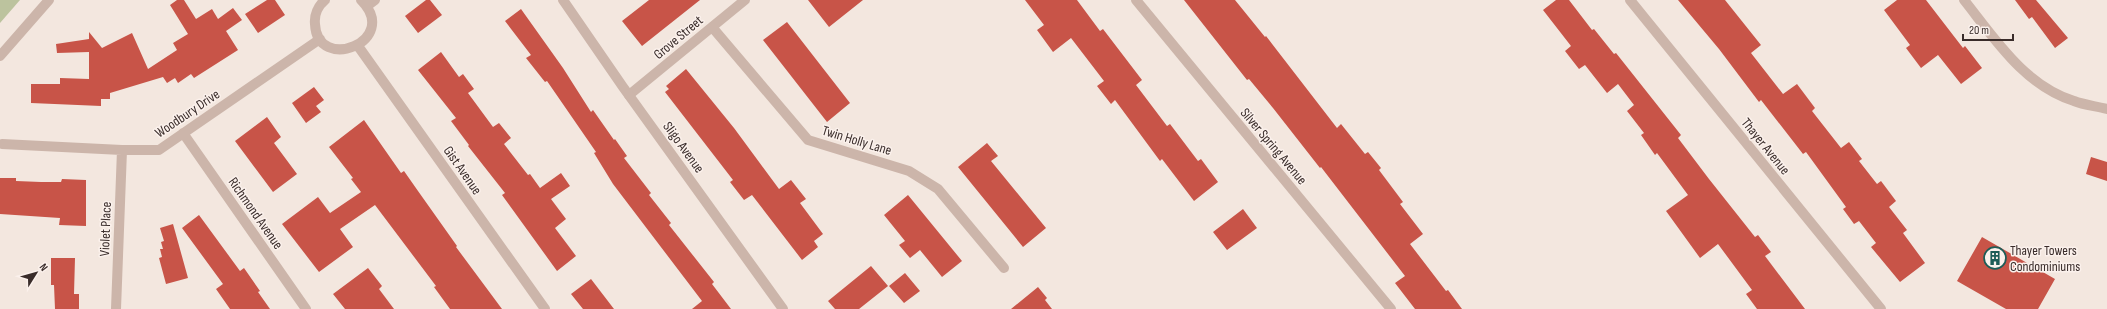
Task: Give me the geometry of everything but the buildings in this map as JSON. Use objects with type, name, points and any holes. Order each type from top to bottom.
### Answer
[{"type":"street","points":[[0,56],[49,0]]},
{"type":"street","points":[[325,0],[315,14],[314,26],[320,39],[332,48],[345,50],[358,46],[369,33],[371,23],[367,2]]},
{"type":"street","name":"Sligo Avenue","points":[[563,0],[629,95],[784,309]]},
{"type":"street","name":"Grove Street","points":[[629,95],[745,0]]},
{"type":"street","name":"Silver Spring Avenue","points":[[1136,0],[1391,309]]},
{"type":"street","name":"Thayer Avenue","points":[[1630,0],[1881,309]]},
{"type":"street","points":[[1964,0],[2007,55],[2036,82],[2073,101],[2107,109]]},
{"type":"street","name":"Twin Holly Lane","points":[[712,27],[808,140],[910,170],[938,189],[1004,268]]},
{"type":"street","name":"Woodbury Drive","points":[[2,144],[122,150],[159,150],[320,39]]},
{"type":"street","name":"Gist Avenue","points":[[358,46],[545,309]]},
{"type":"street","name":"Richmond Avenue","points":[[184,133],[306,309]]},
{"type":"street","name":"Violet Place","points":[[116,309],[122,150]]},
{"type":"green space","points":[[0,0],[20,0],[0,23]]},
{"type":"place","name":"Thayer Towers Condominiums","points":[[1995,258]]}]
